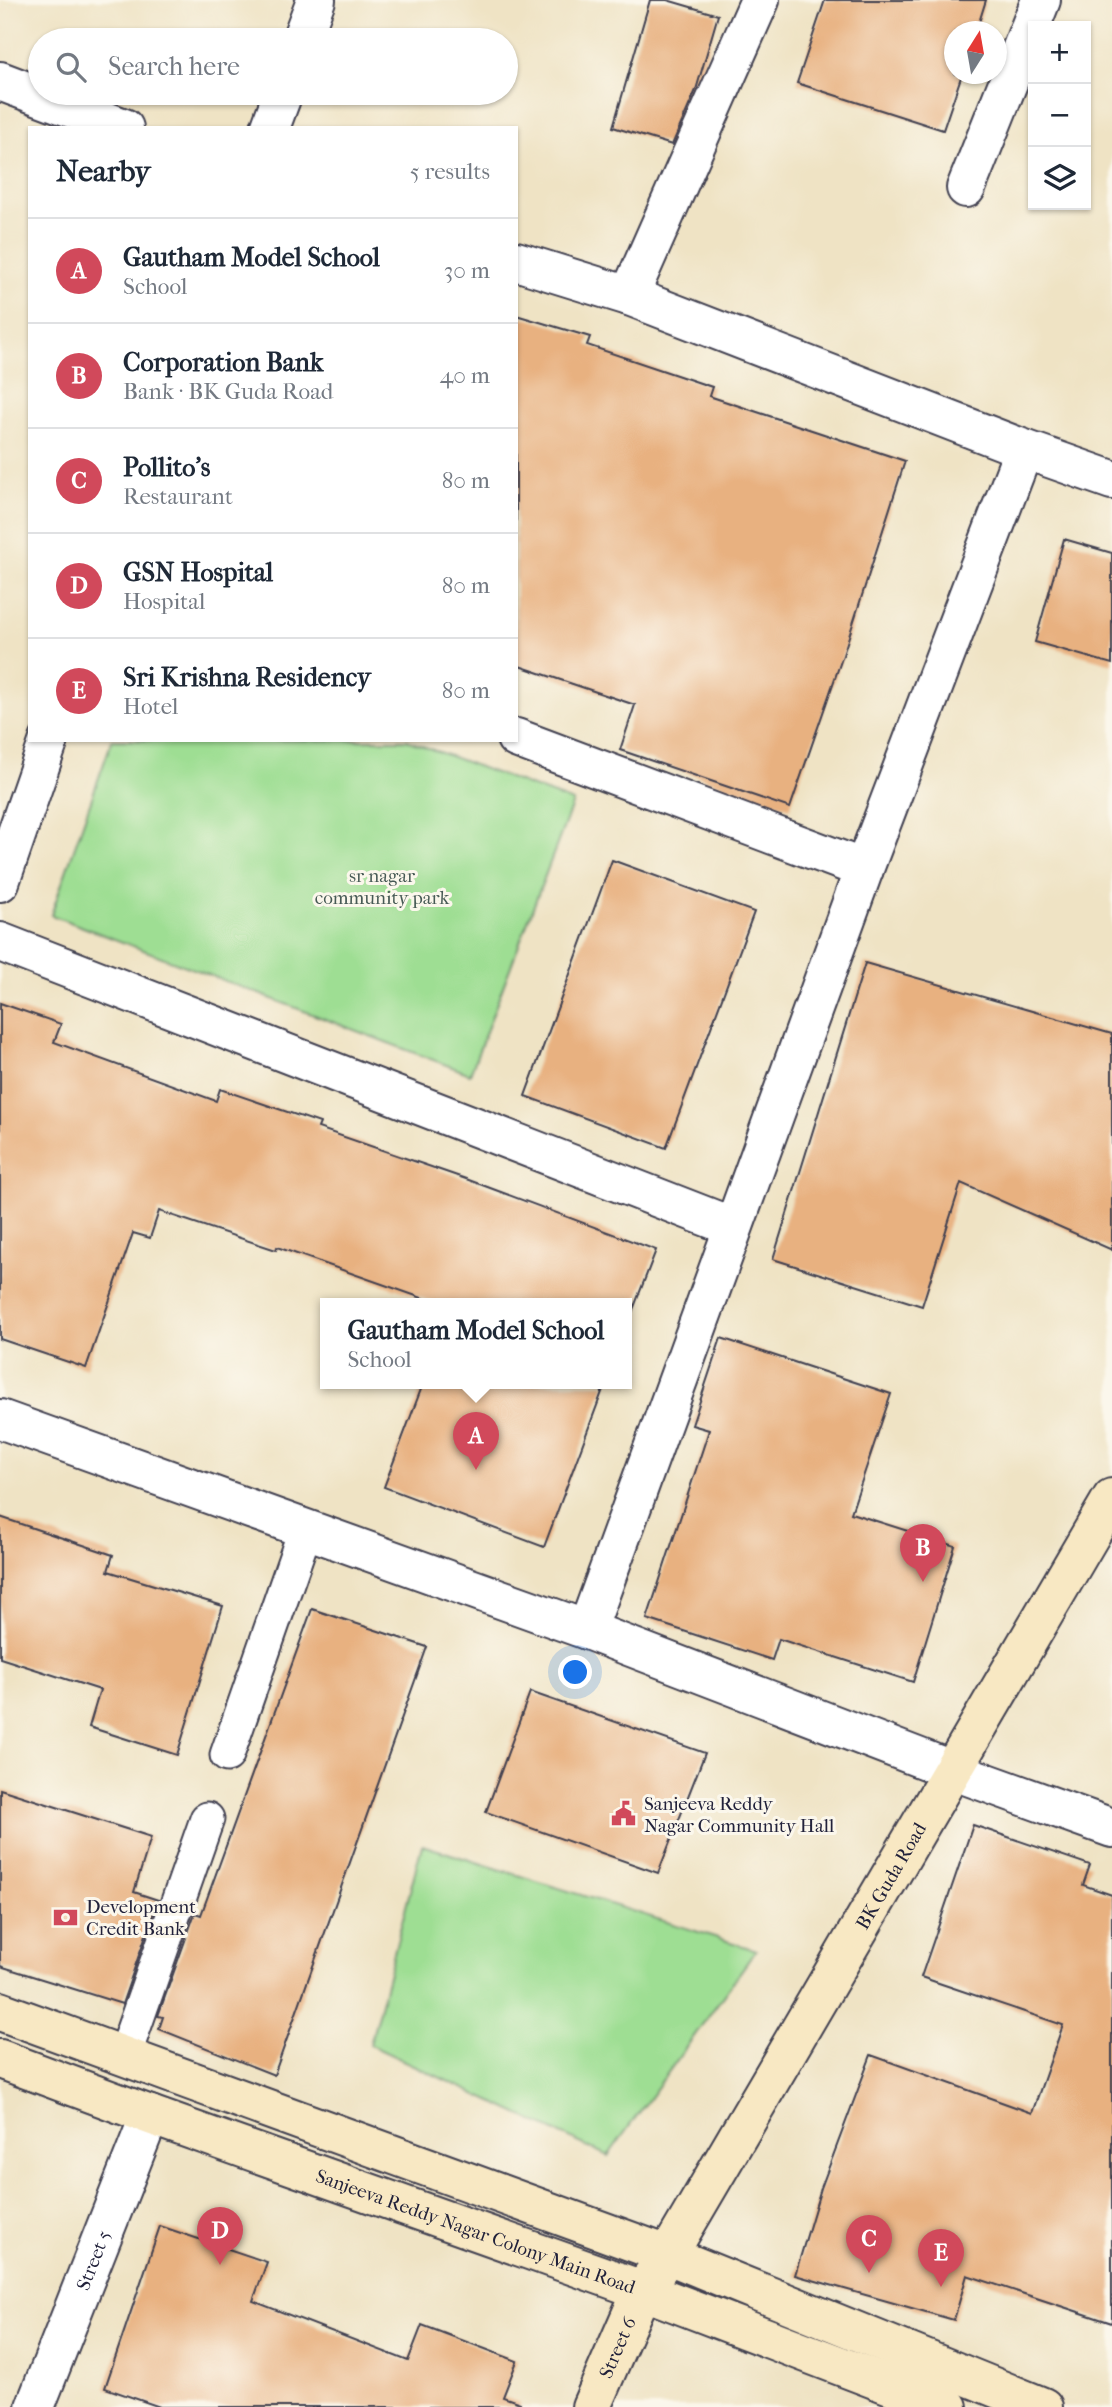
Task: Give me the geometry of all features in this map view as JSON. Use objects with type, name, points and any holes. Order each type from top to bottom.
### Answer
[{"type":"main road","name":"BK Guda Road","points":[[668,2255],[954,1772],[1112,1498]]},
{"type":"main road","points":[[0,2011],[668,2255],[1043,2407]]},
{"type":"main road","name":"Sanjeeva Reddy Nagar Colony Main Road","points":[[0,2059],[642,2290],[948,2407]]},
{"type":"main road","name":"Street 6","points":[[591,2407],[642,2290],[668,2255]]},
{"type":"street","points":[[306,28],[316,0]]},
{"type":"street","points":[[629,296],[760,0]]},
{"type":"street","points":[[967,188],[1041,0]]},
{"type":"street","points":[[0,81],[28,92]]},
{"type":"street","points":[[63,105],[119,126]]},
{"type":"street","points":[[271,126],[279,105]]},
{"type":"street","points":[[518,262],[629,296],[1024,449],[1112,480]]},
{"type":"street","points":[[587,1630],[864,869],[1024,449]]},
{"type":"street","points":[[518,739],[864,869]]},
{"type":"street","points":[[0,882],[48,742]]},
{"type":"street","points":[[0,942],[733,1227]]},
{"type":"street","points":[[0,1419],[587,1630],[954,1772],[1112,1828]]},
{"type":"street","name":"Street 5","points":[[35,2407],[150,2115]]},
{"type":"lane","points":[[227,1755],[306,1528]]},
{"type":"lane","points":[[124,2056],[207,1819]]},
{"type":"green space","name":"sr nagar community park","points":[[111,742],[412,742],[573,802],[470,1074],[51,915]]},
{"type":"green space","points":[[422,1845],[756,1950],[608,2156],[370,2045]]},
{"type":"building","points":[[650,0],[667,0],[718,15],[696,90],[672,145],[613,127]]},
{"type":"building","points":[[825,0],[986,0],[979,21],[944,21],[944,84],[959,84],[943,130],[797,83]]},
{"type":"building","points":[[518,316],[590,337],[587,345],[712,387],[709,396],[905,461],[843,655],[790,808],[620,750],[635,705],[518,666]]},
{"type":"building","points":[[1064,539],[1112,553],[1112,664],[1035,642]]},
{"type":"building","points":[[612,860],[754,912],[666,1148],[525,1096]]},
{"type":"building","points":[[865,963],[1112,1034],[1112,1250],[961,1183],[922,1306],[773,1259]]},
{"type":"building","points":[[0,1003],[61,1024],[54,1042],[216,1101],[220,1089],[320,1123],[318,1128],[466,1179],[656,1250],[632,1312],[632,1298],[422,1298],[277,1247],[276,1250],[159,1211],[150,1238],[133,1233],[86,1368],[0,1339]]},
{"type":"building","points":[[721,1338],[891,1394],[851,1513],[955,1546],[913,1682],[779,1639],[772,1660],[647,1619],[709,1430],[692,1425]]},
{"type":"building","points":[[421,1389],[603,1389],[544,1547],[384,1487]]},
{"type":"building","points":[[0,1517],[113,1555],[108,1571],[223,1606],[177,1755],[89,1727],[100,1690],[0,1658]]},
{"type":"building","points":[[312,1609],[427,1647],[274,2075],[159,2029],[163,2017],[158,2016],[195,1913],[201,1915]]},
{"type":"building","points":[[530,1692],[705,1753],[658,1873],[486,1812]]},
{"type":"building","points":[[0,1789],[151,1837],[134,1892],[158,1900],[122,2004],[0,1966]]},
{"type":"building","points":[[973,1825],[1090,1865],[1083,1885],[1112,1895],[1112,2323],[967,2275],[954,2320],[795,2275],[821,2188],[871,2055],[1032,2113],[1063,2025],[921,1977]]},
{"type":"building","points":[[160,2226],[267,2262],[253,2301],[408,2361],[422,2325],[517,2361],[503,2397],[520,2403],[519,2407],[160,2407],[105,2388]]},
{"type":"place","name":"Gautham Model School","points":[[476,1470]]},
{"type":"place","name":"Corporation Bank","points":[[923,1582]]},
{"type":"place","name":"Sanjeeva Reddy Nagar Community Hall","points":[[624,1814]]},
{"type":"place","name":"Development Credit Bank","points":[[66,1917]]},
{"type":"place","name":"GSN Hospital","points":[[220,2265]]},
{"type":"place","name":"Pollito's","points":[[869,2273]]},
{"type":"place","name":"Sri Krishna Residency","points":[[941,2287]]}]
